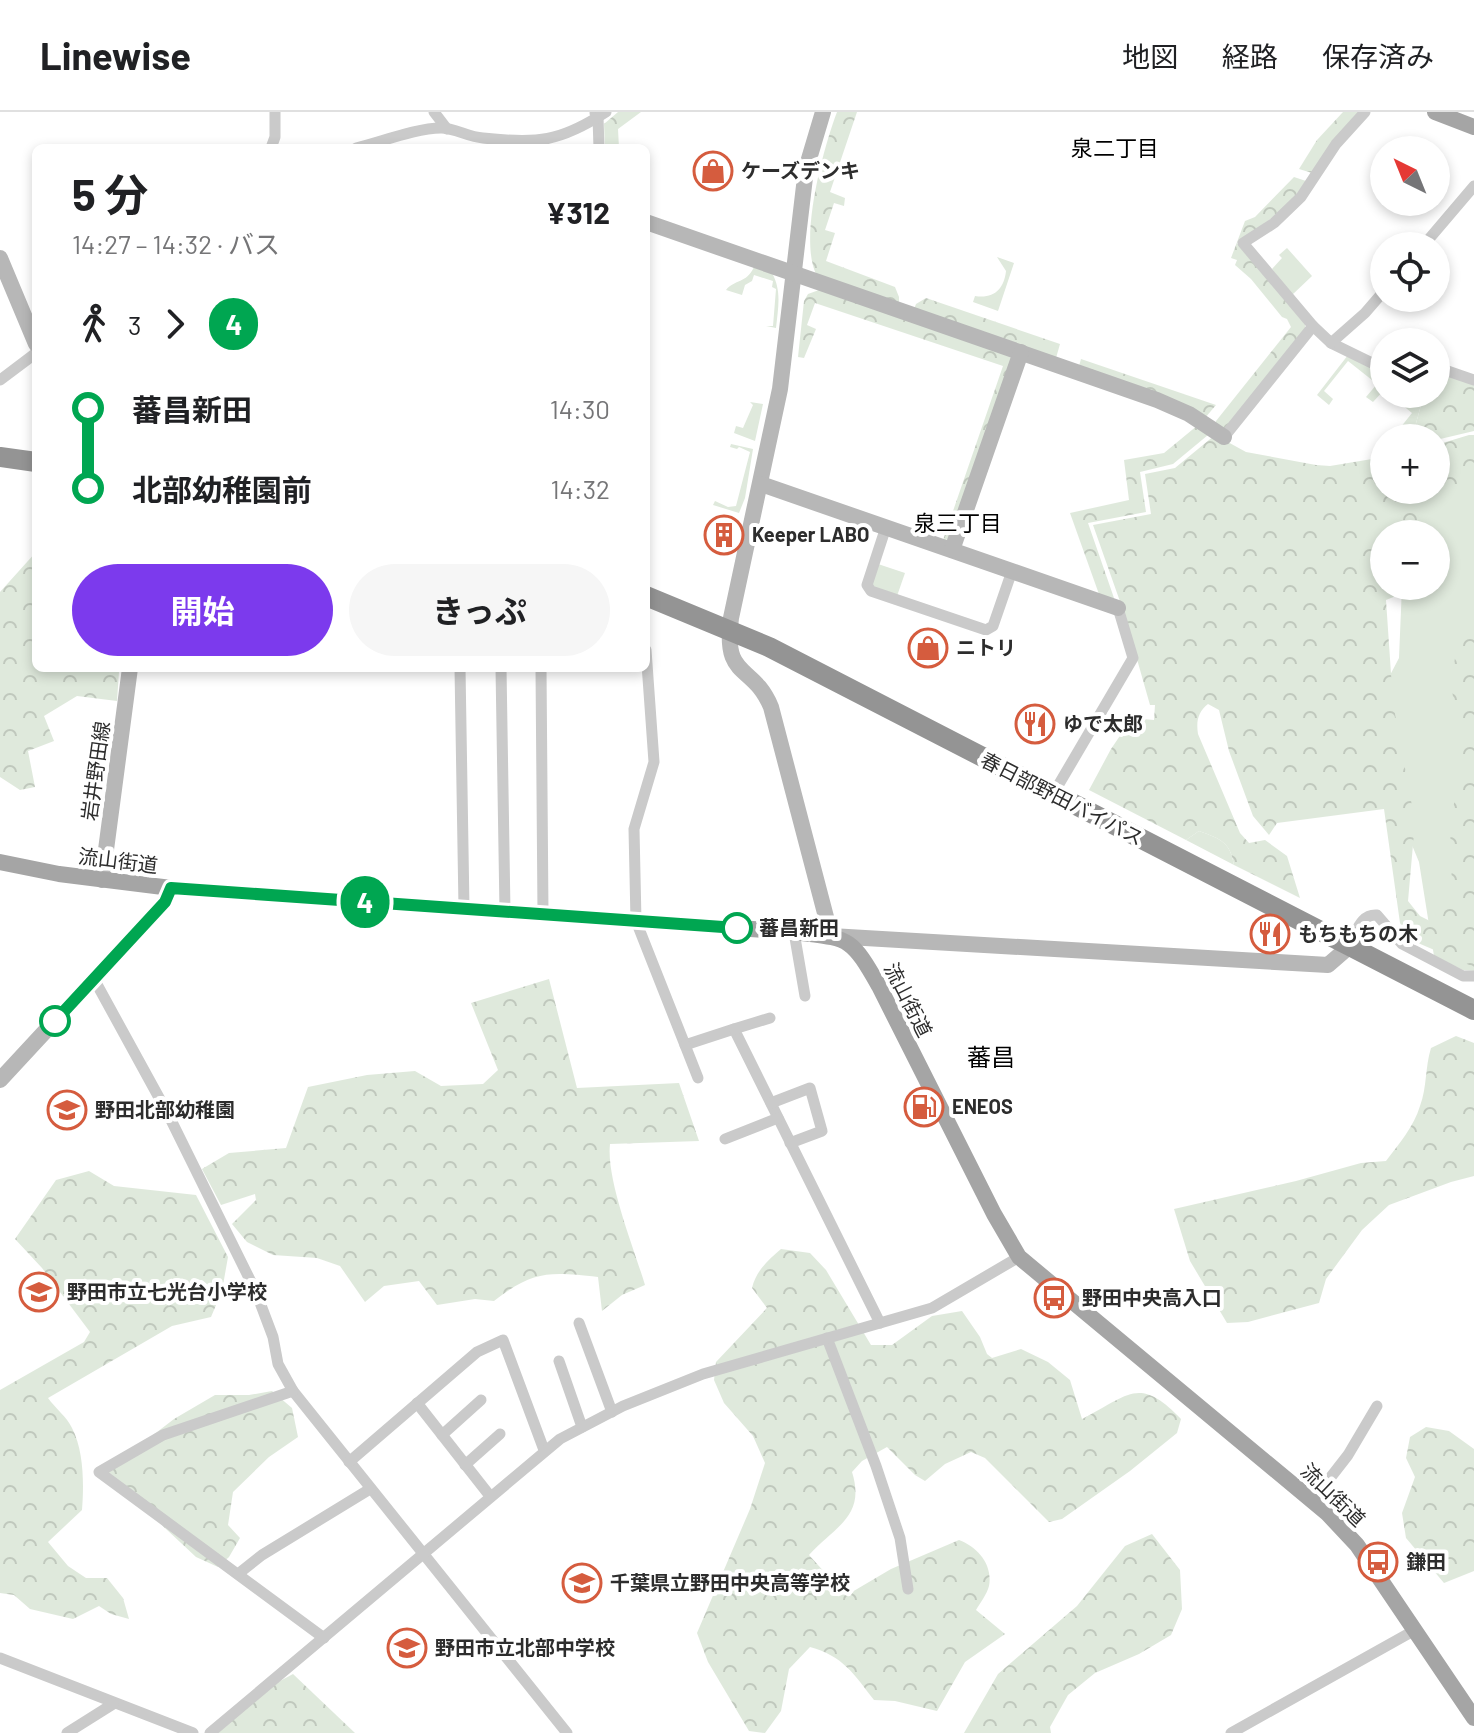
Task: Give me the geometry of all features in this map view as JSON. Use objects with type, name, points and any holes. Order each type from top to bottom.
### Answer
[{"type":"highway","points":[[0,457],[32,461]]},
{"type":"highway","points":[[0,468],[32,472]]},
{"type":"highway","name":"春日部野田バイパス","points":[[650,584],[1059,784],[1474,1010]]},
{"type":"highway","name":"春日部野田バイパス","points":[[650,597],[730,624],[783,654],[1350,940],[1474,997]]},
{"type":"main road","points":[[1435,112],[1474,127]]},
{"type":"main road","name":"流山街道","points":[[0,862],[102,880],[171,888],[794,932],[847,941],[868,966],[1019,1257],[1313,1500],[1357,1545],[1471,1710]]},
{"type":"street","points":[[272,144],[275,112]]},
{"type":"street","points":[[434,112],[447,129]]},
{"type":"street","points":[[823,112],[806,169],[784,364],[728,645],[734,663],[758,683],[771,707],[831,936],[1328,965],[1338,958],[1361,922],[1377,915],[1402,944],[1463,976],[1474,976]]},
{"type":"street","points":[[1365,112],[1336,144],[1301,197],[1274,223],[1243,243],[1331,343],[1370,362]]},
{"type":"street","points":[[378,144],[437,128],[480,138],[539,140],[574,132],[600,114]]},
{"type":"street","points":[[599,144],[600,114]]},
{"type":"street","points":[[1435,232],[1474,186]]},
{"type":"street","points":[[650,223],[1172,406],[1224,437],[1313,326]]},
{"type":"street","points":[[0,258],[32,334]]},
{"type":"street","points":[[1331,343],[1370,307]]},
{"type":"street","points":[[952,550],[1021,352]]},
{"type":"street","points":[[0,380],[32,356]]},
{"type":"street","points":[[1450,372],[1474,380]]},
{"type":"street","points":[[761,484],[1118,608],[1133,658],[1059,784]]},
{"type":"street","points":[[886,527],[867,585],[871,591],[986,630],[993,626],[1012,571]]},
{"type":"street","name":"岩井野田線","points":[[102,880],[129,672]]},
{"type":"street","points":[[460,672],[464,908]]},
{"type":"street","points":[[501,672],[505,911]]},
{"type":"street","points":[[541,672],[543,914]]},
{"type":"street","points":[[648,672],[654,762],[634,829],[636,921],[698,1078]]},
{"type":"street","points":[[0,1080],[165,902],[171,888]]},
{"type":"street","points":[[794,932],[805,996]]},
{"type":"street","points":[[94,979],[168,1114],[256,1292],[273,1337],[278,1364],[293,1391],[567,1733]]},
{"type":"street","points":[[685,1045],[770,1018]]},
{"type":"street","points":[[734,1029],[880,1323]]},
{"type":"street","points":[[771,1103],[810,1088],[822,1131],[790,1143]]},
{"type":"street","points":[[725,1139],[778,1118]]},
{"type":"street","points":[[210,1733],[544,1450],[582,1427],[703,1374],[932,1308],[1019,1257]]},
{"type":"street","points":[[579,1323],[612,1412]]},
{"type":"street","points":[[827,1338],[900,1538],[908,1589]]},
{"type":"street","points":[[349,1462],[477,1352],[503,1340],[544,1450]]},
{"type":"street","points":[[559,1361],[582,1427]]},
{"type":"street","points":[[293,1391],[163,1435],[99,1472],[324,1638]]},
{"type":"street","points":[[442,1435],[481,1400]]},
{"type":"street","points":[[417,1403],[490,1496]]},
{"type":"street","points":[[1313,1500],[1348,1455],[1377,1406]]},
{"type":"street","points":[[465,1465],[500,1434]]},
{"type":"street","points":[[238,1574],[262,1555],[370,1489]]},
{"type":"street","points":[[1231,1733],[1415,1630]]},
{"type":"street","points":[[0,1658],[193,1733]]},
{"type":"street","points":[[67,1733],[113,1704]]},
{"type":"green space","points":[[618,112],[641,112],[618,129],[619,144],[605,144],[604,124]]},
{"type":"green space","points":[[837,112],[857,112],[830,192],[845,198],[844,206],[834,203],[825,230],[835,233],[826,261],[895,287],[899,304],[816,274],[811,258],[811,217],[825,148]]},
{"type":"green space","points":[[1343,112],[1360,112],[1312,173],[1299,169],[1317,140]]},
{"type":"green space","points":[[1294,177],[1306,181],[1292,200],[1237,243],[1305,324],[1305,330],[1226,429],[1215,425],[1216,421],[1291,327],[1251,279],[1235,265],[1237,260],[1231,258],[1245,221],[1255,217]]},
{"type":"green space","points":[[1287,248],[1312,276],[1292,295],[1272,269],[1282,258],[1279,255]]},
{"type":"green space","points":[[997,257],[1014,263],[998,311],[973,302],[975,296],[993,294],[1003,283],[1006,271]]},
{"type":"green space","points":[[754,267],[772,273],[775,280],[778,300],[776,328],[766,326],[773,326],[776,289],[772,287],[773,281],[754,275],[752,281],[745,285],[742,295],[726,290],[748,276]]},
{"type":"green space","points":[[819,290],[1008,353],[1013,361],[953,536],[946,540],[943,540],[1003,366],[815,303],[807,325],[816,329],[804,358],[798,357],[804,301],[808,294]]},
{"type":"green space","points":[[926,298],[1060,344],[1056,358],[914,309]]},
{"type":"green space","points":[[1348,355],[1370,364],[1370,378],[1348,361],[1324,391],[1333,399],[1329,405],[1317,395]]},
{"type":"green space","points":[[1081,359],[1216,405],[1205,418],[1079,366]]},
{"type":"green space","points":[[1450,374],[1474,382],[1474,431],[1450,437],[1450,424],[1416,424],[1420,408],[1450,408]]},
{"type":"green space","points":[[750,402],[763,404],[755,441],[734,433],[736,426],[743,428],[753,405]]},
{"type":"green space","points":[[1406,408],[1420,408],[1416,424],[1403,424],[1412,413]]},
{"type":"green space","points":[[1198,425],[1208,435],[1173,464],[1140,472],[1146,512],[1088,523],[1114,598],[1100,597],[1070,513],[1129,500],[1124,460],[1164,453]]},
{"type":"green space","points":[[1215,435],[1246,452],[1316,465],[1330,466],[1370,459],[1370,504],[1420,504],[1418,520],[1370,520],[1370,600],[1386,600],[1393,703],[1415,822],[1408,901],[1420,916],[1432,922],[1443,915],[1452,889],[1450,823],[1462,765],[1451,682],[1460,628],[1474,612],[1474,967],[1411,940],[1400,923],[1384,809],[1277,823],[1269,835],[1253,816],[1229,751],[1219,710],[1208,704],[1198,717],[1198,734],[1240,833],[1249,843],[1265,840],[1287,856],[1300,898],[1234,865],[1230,851],[1219,839],[1199,831],[1186,840],[1089,790],[1132,718],[1154,720],[1155,705],[1150,705],[1123,610],[1093,525],[1151,514],[1145,474],[1175,468]]},
{"type":"green space","points":[[1474,435],[1474,971],[1463,970],[1434,956],[1419,862],[1407,833],[1388,679],[1399,658],[1401,600],[1450,600],[1450,520],[1405,520],[1405,504],[1450,504],[1450,441]]},
{"type":"green space","points":[[1474,435],[1474,489],[1450,491],[1450,441]]},
{"type":"green space","points":[[731,444],[753,449],[745,498],[739,513],[713,505],[715,501],[728,507],[736,506],[750,452],[730,447]]},
{"type":"green space","points":[[32,556],[32,672],[119,672],[117,701],[77,696],[44,716],[54,741],[28,751],[35,787],[20,790],[0,777],[0,592]]},
{"type":"green space","points":[[878,564],[905,573],[897,596],[874,587],[872,583]]},
{"type":"green space","points":[[1199,831],[1223,842],[1230,851],[1234,865],[1186,840]]},
{"type":"green space","points":[[549,979],[577,1088],[679,1083],[699,1141],[610,1144],[616,1195],[645,1285],[622,1295],[602,1311],[598,1277],[567,1274],[532,1278],[494,1301],[475,1299],[437,1305],[419,1281],[384,1286],[365,1302],[340,1266],[317,1258],[273,1255],[247,1242],[232,1224],[256,1200],[255,1194],[221,1205],[202,1169],[229,1153],[286,1148],[308,1087],[367,1075],[415,1071],[441,1086],[483,1084],[498,1070],[471,1003]]},
{"type":"green space","points":[[1456,1036],[1474,1043],[1474,1176],[1389,1205],[1362,1230],[1326,1279],[1319,1303],[1248,1322],[1227,1323],[1190,1261],[1174,1209],[1361,1163],[1386,1161],[1406,1135],[1417,1113],[1424,1092],[1431,1048]]},
{"type":"green space","points":[[89,1171],[114,1186],[196,1195],[228,1257],[222,1291],[211,1317],[172,1326],[48,1398],[67,1420],[76,1437],[83,1490],[82,1510],[48,1542],[68,1566],[86,1578],[107,1578],[123,1598],[129,1619],[111,1614],[99,1606],[73,1619],[30,1609],[14,1595],[0,1593],[0,1390],[84,1342],[90,1332],[42,1268],[15,1239],[56,1180]]},
{"type":"green space","points":[[781,1249],[810,1253],[826,1270],[871,1345],[892,1345],[932,1316],[962,1311],[992,1358],[1021,1349],[1048,1362],[1070,1380],[1082,1419],[1123,1397],[1144,1393],[1167,1405],[1181,1419],[1177,1433],[1130,1471],[1062,1519],[1049,1522],[985,1458],[971,1452],[945,1464],[925,1481],[887,1447],[862,1461],[852,1472],[855,1500],[846,1520],[809,1555],[836,1585],[852,1592],[891,1569],[959,1540],[978,1552],[989,1571],[989,1586],[976,1610],[1005,1634],[965,1662],[937,1711],[895,1701],[874,1700],[854,1674],[839,1661],[810,1647],[789,1669],[781,1711],[765,1733],[749,1731],[708,1662],[697,1633],[750,1509],[765,1463],[753,1436],[724,1403],[714,1380],[716,1362],[767,1308],[752,1288],[760,1271]]},
{"type":"green space","points":[[272,1391],[292,1408],[298,1437],[269,1457],[233,1492],[228,1525],[240,1538],[229,1557],[218,1567],[196,1557],[105,1472],[174,1419],[215,1395]]},
{"type":"green space","points":[[1426,1427],[1449,1431],[1474,1449],[1474,1571],[1444,1583],[1406,1538],[1402,1513],[1415,1477],[1406,1458],[1410,1437]]},
{"type":"green space","points":[[1152,1534],[1180,1570],[1182,1609],[1171,1635],[1139,1654],[1095,1673],[1068,1695],[1050,1727],[1051,1733],[964,1733],[998,1674],[1077,1606],[1125,1546]]},
{"type":"green space","points":[[293,1674],[355,1733],[217,1733],[267,1688]]},
{"type":"bus line","name":"4","points":[[55,1021],[165,902],[171,888],[737,928]]},
{"type":"place","name":"ケーズデンキ","points":[[713,171]]},
{"type":"place","name":"Keeper LABO","points":[[724,535]]},
{"type":"place","name":"ニトリ","points":[[928,648]]},
{"type":"place","name":"ゆで太郎","points":[[1035,724]]},
{"type":"place","name":"蕃昌新田","points":[[737,928]]},
{"type":"place","name":"もちもちの木","points":[[1270,934]]},
{"type":"place","name":"ENEOS","points":[[924,1107]]},
{"type":"place","name":"野田北部幼稚園","points":[[67,1110]]},
{"type":"place","name":"野田市立七光台小学校","points":[[39,1292]]},
{"type":"place","name":"野田中央高入口","points":[[1054,1298]]},
{"type":"place","name":"鎌田","points":[[1378,1562]]},
{"type":"place","name":"千葉県立野田中央高等学校","points":[[582,1583]]},
{"type":"place","name":"野田市立北部中学校","points":[[407,1648]]},
{"type":"district","name":"泉二丁目","points":[[1115,148]]},
{"type":"district","name":"泉三丁目","points":[[958,523]]},
{"type":"district","name":"蕃昌","points":[[991,1058]]}]
